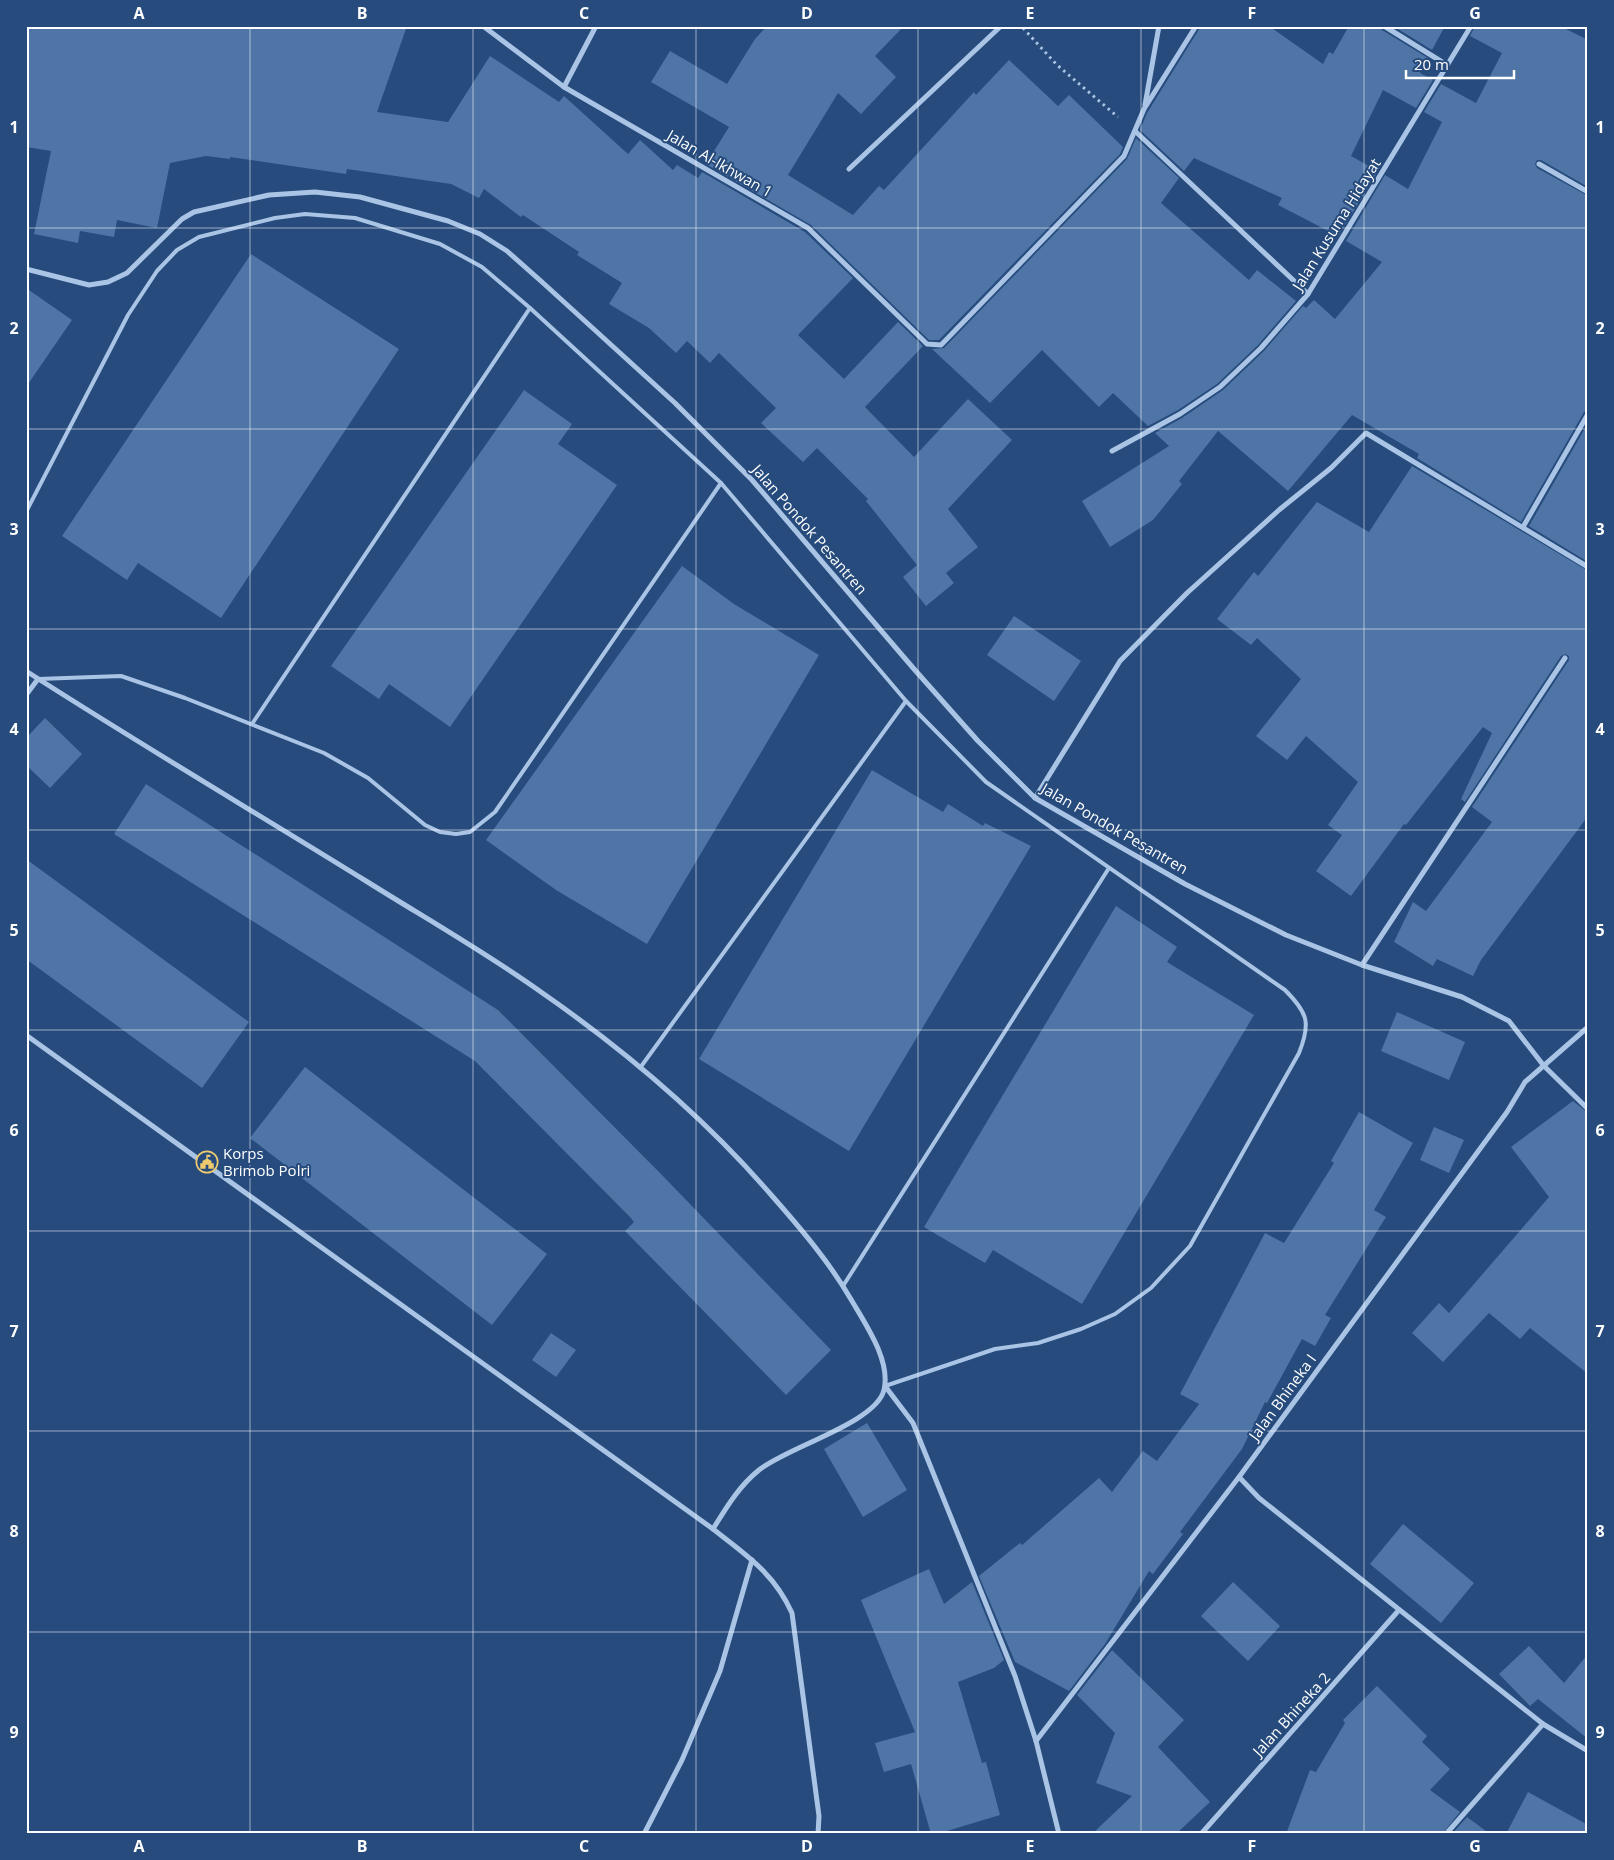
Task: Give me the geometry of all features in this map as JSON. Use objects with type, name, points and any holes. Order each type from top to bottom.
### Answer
[{"type":"street","name":"Jalan Al-Ikhwan 1","points":[[483,26],[564,87],[808,228],[928,344],[941,345],[1124,156],[1136,132]]},
{"type":"street","points":[[564,87],[596,26]]},
{"type":"street","points":[[849,169],[1001,26]]},
{"type":"street","points":[[1159,26],[1144,109],[1136,132],[1308,294]]},
{"type":"street","points":[[1144,109],[1196,26]]},
{"type":"street","points":[[1384,26],[1447,65]]},
{"type":"street","name":"Jalan Kusuma Hidayat","points":[[1112,451],[1180,414],[1220,388],[1261,348],[1308,294],[1470,26]]},
{"type":"street","points":[[1539,164],[1588,192]]},
{"type":"street","name":"Jalan Pondok Pesantren","points":[[26,269],[89,285],[108,282],[127,273],[182,219],[194,212],[269,195],[315,192],[360,197],[448,221],[480,234],[507,251],[542,282],[675,403],[752,480],[978,741],[1035,798],[1185,884],[1286,935],[1362,965],[1462,997],[1509,1021],[1544,1066],[1588,1109]]},
{"type":"street","points":[[1523,527],[1588,414]]},
{"type":"street","points":[[1035,798],[1120,662],[1187,593],[1279,510],[1331,468],[1366,433],[1588,567]]},
{"type":"street","points":[[1362,965],[1565,658]]},
{"type":"street","points":[[26,671],[541,992],[640,1068],[735,1152],[810,1240],[843,1286],[879,1354],[885,1374],[885,1386],[882,1397],[874,1408],[761,1468],[734,1496],[713,1529]]},
{"type":"street","points":[[26,695],[38,679]]},
{"type":"street","name":"Jalan Bhineka I","points":[[1036,1741],[1239,1477],[1508,1112],[1525,1082],[1588,1027]]},
{"type":"street","points":[[26,1035],[713,1529],[774,1580],[783,1593],[792,1613],[819,1816],[818,1834]]},
{"type":"street","points":[[885,1386],[913,1423],[1015,1676],[1036,1741],[1059,1834]]},
{"type":"street","points":[[1239,1477],[1259,1498],[1542,1724],[1588,1751]]},
{"type":"street","points":[[644,1834],[682,1760],[720,1672],[752,1560]]},
{"type":"street","name":"Jalan Bhineka 2","points":[[1201,1834],[1400,1610]]},
{"type":"street","points":[[1446,1834],[1542,1724]]},
{"type":"lane","points":[[26,512],[128,315],[157,271],[177,250],[199,236],[241,225],[295,215],[355,218],[440,244],[482,267],[530,308],[721,484],[906,701],[986,782],[1285,990],[1304,1013],[1306,1036],[1299,1053],[1190,1246],[1151,1288],[1115,1314],[1081,1330],[1038,1343],[995,1350],[885,1386]]},
{"type":"lane","points":[[252,724],[530,308]]},
{"type":"lane","points":[[38,679],[122,676],[324,753],[368,778],[425,825],[440,832],[456,834],[470,832],[484,823],[495,812],[721,484]]},
{"type":"lane","points":[[640,1068],[906,701]]},
{"type":"lane","points":[[843,1286],[1109,868]]},
{"type":"path","points":[[1021,26],[1057,66],[1136,132]]},
{"type":"building","points":[[26,26],[407,26],[377,112],[448,122],[490,56],[559,102],[564,96],[628,154],[640,140],[673,170],[677,165],[698,178],[702,172],[805,232],[853,278],[798,335],[844,379],[898,322],[923,346],[865,407],[914,457],[968,399],[1012,440],[948,509],[978,547],[946,573],[954,583],[926,606],[903,577],[917,565],[866,501],[868,499],[817,448],[803,462],[761,423],[776,408],[719,353],[710,363],[687,341],[676,353],[649,328],[609,304],[622,283],[577,255],[579,252],[523,215],[521,217],[484,189],[479,198],[451,184],[347,169],[346,174],[230,157],[230,159],[206,156],[170,163],[157,228],[117,220],[114,237],[80,231],[78,243],[34,234],[51,151],[26,147]]},
{"type":"building","points":[[767,26],[904,26],[875,56],[896,77],[861,114],[838,93],[788,175],[853,215],[879,186],[884,190],[974,92],[976,95],[1009,60],[1058,106],[1069,95],[1123,147],[1120,154],[939,340],[929,340],[811,225],[706,164],[729,127],[651,82],[670,51],[727,84],[755,39]]},
{"type":"building","points":[[1201,26],[1269,26],[1323,64],[1329,52],[1333,54],[1349,26],[1380,26],[1382,30],[1428,58],[1420,73],[1433,80],[1416,108],[1383,90],[1351,156],[1378,171],[1338,236],[1278,205],[1282,198],[1194,158],[1184,171],[1140,130],[1147,113]]},
{"type":"building","points":[[1393,26],[1445,26],[1432,50]]},
{"type":"building","points":[[1475,26],[1560,26],[1588,40],[1588,187],[1541,160],[1537,160],[1535,164],[1537,168],[1588,196],[1588,410],[1584,412],[1521,522],[1417,458],[1419,454],[1352,415],[1288,491],[1218,431],[1179,481],[1182,484],[1153,520],[1110,547],[1082,501],[1169,446],[1155,433],[1182,418],[1223,390],[1264,351],[1303,306],[1306,308],[1314,300],[1335,319],[1382,262],[1346,241],[1385,175],[1408,189],[1442,122],[1424,112],[1441,84],[1476,103],[1502,53],[1470,36]]},
{"type":"building","points":[[1136,138],[1179,178],[1161,203],[1249,280],[1257,270],[1296,301],[1258,345],[1217,384],[1178,410],[1148,426],[1113,393],[1099,407],[1042,350],[990,403],[932,349],[944,348],[1127,159]]},
{"type":"building","points":[[251,254],[399,349],[221,618],[138,563],[127,580],[62,536]]},
{"type":"building","points":[[26,288],[72,320],[26,387]]},
{"type":"building","points":[[524,390],[572,424],[558,444],[617,485],[450,727],[389,684],[379,699],[331,666]]},
{"type":"building","points":[[1588,423],[1588,562],[1529,526]]},
{"type":"building","points":[[1412,466],[1588,571],[1588,816],[1481,960],[1473,976],[1437,959],[1433,966],[1394,942],[1413,902],[1426,911],[1492,822],[1472,807],[1569,660],[1569,656],[1565,654],[1561,656],[1465,802],[1461,799],[1492,733],[1483,727],[1406,825],[1404,824],[1351,896],[1316,871],[1342,835],[1328,825],[1358,782],[1306,736],[1287,760],[1256,736],[1301,679],[1257,638],[1251,645],[1217,619],[1254,572],[1258,576],[1317,502],[1369,532]]},
{"type":"building","points":[[682,566],[734,604],[819,655],[647,944],[556,890],[486,840]]},
{"type":"building","points":[[1014,616],[1081,661],[1054,701],[987,655]]},
{"type":"building","points":[[45,718],[82,754],[50,788],[26,765],[26,738]]},
{"type":"building","points":[[872,770],[943,812],[948,804],[983,826],[985,823],[1031,846],[849,1151],[699,1059]]},
{"type":"building","points":[[146,784],[498,1010],[661,1174],[831,1350],[786,1395],[625,1231],[634,1222],[630,1217],[475,1061],[114,834]]},
{"type":"building","points":[[26,859],[249,1022],[202,1088],[26,959]]},
{"type":"building","points":[[1116,906],[1177,947],[1167,962],[1254,1015],[1082,1304],[993,1250],[985,1263],[924,1227]]},
{"type":"building","points":[[1397,1012],[1465,1042],[1449,1080],[1381,1051]]},
{"type":"building","points":[[305,1067],[547,1254],[492,1325],[250,1138]]},
{"type":"building","points":[[1573,1101],[1588,1113],[1588,1374],[1530,1328],[1520,1339],[1489,1313],[1443,1362],[1412,1333],[1439,1303],[1449,1313],[1549,1197],[1511,1147]]},
{"type":"building","points":[[1359,1112],[1413,1143],[1374,1210],[1386,1217],[1325,1315],[1331,1318],[1315,1346],[1302,1339],[1267,1403],[1265,1402],[1242,1449],[1180,1532],[1183,1534],[1153,1574],[1149,1571],[1105,1644],[1069,1691],[1015,1662],[979,1576],[1020,1543],[1022,1545],[1099,1478],[1112,1492],[1143,1451],[1157,1461],[1199,1404],[1180,1394],[1265,1233],[1284,1243],[1334,1163],[1331,1161]]},
{"type":"building","points":[[1434,1127],[1464,1140],[1449,1173],[1420,1160]]},
{"type":"building","points":[[551,1333],[576,1350],[556,1377],[532,1360]]},
{"type":"building","points":[[867,1423],[907,1490],[863,1517],[824,1449]]},
{"type":"building","points":[[1403,1524],[1474,1583],[1441,1623],[1370,1564]]},
{"type":"building","points":[[929,1569],[944,1604],[972,1582],[1004,1660],[994,1668],[958,1682],[982,1763],[986,1762],[1000,1815],[937,1834],[931,1834],[911,1764],[884,1772],[875,1743],[915,1732],[861,1600]]},
{"type":"building","points":[[1233,1582],[1280,1626],[1248,1661],[1201,1616]]},
{"type":"building","points":[[1529,1646],[1564,1683],[1588,1654],[1588,1739],[1538,1699],[1530,1706],[1499,1674]]},
{"type":"building","points":[[1112,1650],[1184,1720],[1158,1747],[1210,1802],[1176,1834],[1092,1834],[1132,1796],[1096,1783],[1115,1733],[1077,1695]]},
{"type":"building","points":[[1377,1686],[1427,1736],[1422,1742],[1450,1769],[1430,1790],[1460,1812],[1442,1834],[1286,1834],[1310,1770],[1316,1772],[1345,1723],[1343,1720]]},
{"type":"building","points":[[1528,1792],[1588,1825],[1588,1834],[1506,1834]]},
{"type":"building","points":[[1467,1817],[1490,1834],[1452,1834]]},
{"type":"place","name":"Korps Brimob Polri","points":[[207,1162]]}]
